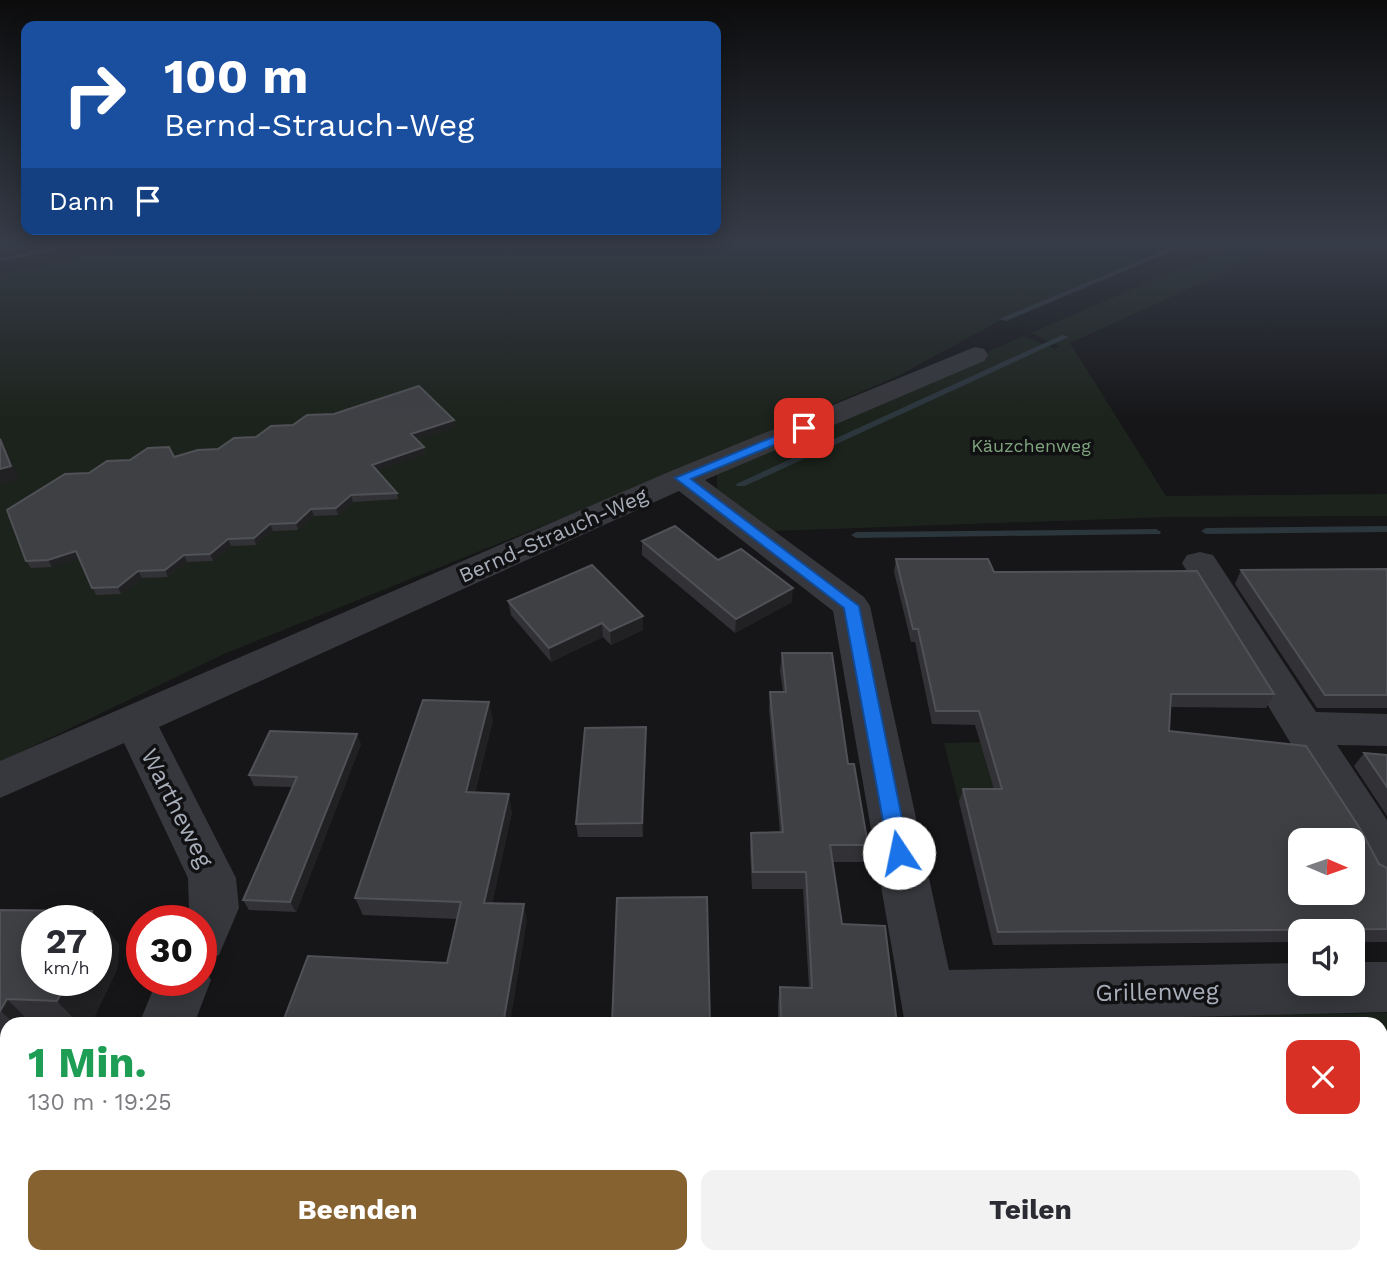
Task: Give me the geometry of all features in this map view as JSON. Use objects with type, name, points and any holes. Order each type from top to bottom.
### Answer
[{"type":"street","name":"Bernd-Strauch-Weg","points":[[0,780],[682,478],[975,355]]},
{"type":"street","points":[[682,478],[851,606],[930,1010]]},
{"type":"street","points":[[1200,563],[1387,861]]},
{"type":"street","name":"Wartheweg","points":[[134,719],[212,878],[214,905]]},
{"type":"street","points":[[1304,728],[1387,730]]},
{"type":"street","name":"Grillenweg","points":[[930,1010],[1387,987]]},
{"type":"street","points":[[169,1017],[177,996]]},
{"type":"green space","points":[[0,303],[1042,303],[1003,319],[898,376],[659,479],[226,653],[0,762]]},
{"type":"green space","name":"Käuzchenweg","points":[[1100,303],[1158,303],[1070,343],[1166,496],[1387,494],[1387,516],[1170,517],[774,531],[717,489],[717,475],[1023,336],[1055,349],[1059,346],[1031,333]]},
{"type":"green space","points":[[991,742],[997,802],[959,802],[944,743]]},
{"type":"green space","points":[[1387,1013],[1387,1017],[1107,1017]]},
{"type":"building","points":[[419,386],[454,420],[411,434],[424,447],[372,465],[397,493],[351,495],[336,508],[311,509],[296,523],[270,524],[254,538],[228,539],[210,554],[184,555],[165,570],[138,571],[118,587],[92,588],[76,551],[48,560],[26,561],[7,510],[65,474],[89,473],[107,461],[130,460],[148,448],[169,447],[174,457],[198,450],[218,449],[234,438],[256,437],[271,426],[293,425],[307,415],[334,414]]},
{"type":"building","points":[[0,439],[11,466],[0,469]]},
{"type":"building","points":[[675,526],[718,560],[741,549],[793,588],[736,619],[642,541]]},
{"type":"building","points":[[896,559],[988,559],[994,572],[1197,571],[1274,694],[1171,694],[1169,731],[1306,746],[1360,828],[1288,828],[1288,905],[1365,905],[1365,838],[1379,864],[1387,868],[1387,929],[1365,929],[1365,919],[1288,919],[1288,930],[998,932],[963,789],[1002,789],[979,711],[936,711],[918,629],[913,629]]},
{"type":"building","points":[[592,565],[643,616],[610,631],[602,623],[549,648],[508,601]]},
{"type":"building","points":[[1387,569],[1387,695],[1325,695],[1241,570]]},
{"type":"building","points":[[782,653],[832,653],[848,764],[854,764],[868,845],[830,845],[842,924],[885,926],[896,1017],[781,1017],[780,987],[812,988],[806,872],[753,872],[751,833],[783,832],[770,692],[786,692]]},
{"type":"building","points":[[423,700],[489,702],[466,792],[509,794],[484,903],[524,904],[504,1017],[285,1017],[308,956],[447,963],[461,902],[355,898]]},
{"type":"building","points":[[646,727],[642,823],[576,824],[585,728]]},
{"type":"building","points":[[270,731],[357,734],[290,902],[243,900],[297,777],[249,775]]},
{"type":"building","points":[[1364,753],[1387,755],[1387,787]]},
{"type":"building","points":[[707,897],[710,1017],[612,1017],[617,898]]},
{"type":"building","points":[[0,910],[21,910],[21,996],[60,996],[57,1001],[7,999],[0,1011]]},
{"type":"waterway","points":[[1003,319],[1042,303]]},
{"type":"waterway","points":[[741,484],[1065,337]]},
{"type":"waterway","points":[[1206,531],[1387,529]]},
{"type":"waterway","points":[[856,535],[1156,532]]},
{"type":"route","points":[[804,428],[682,478],[851,606],[899,853]]}]
